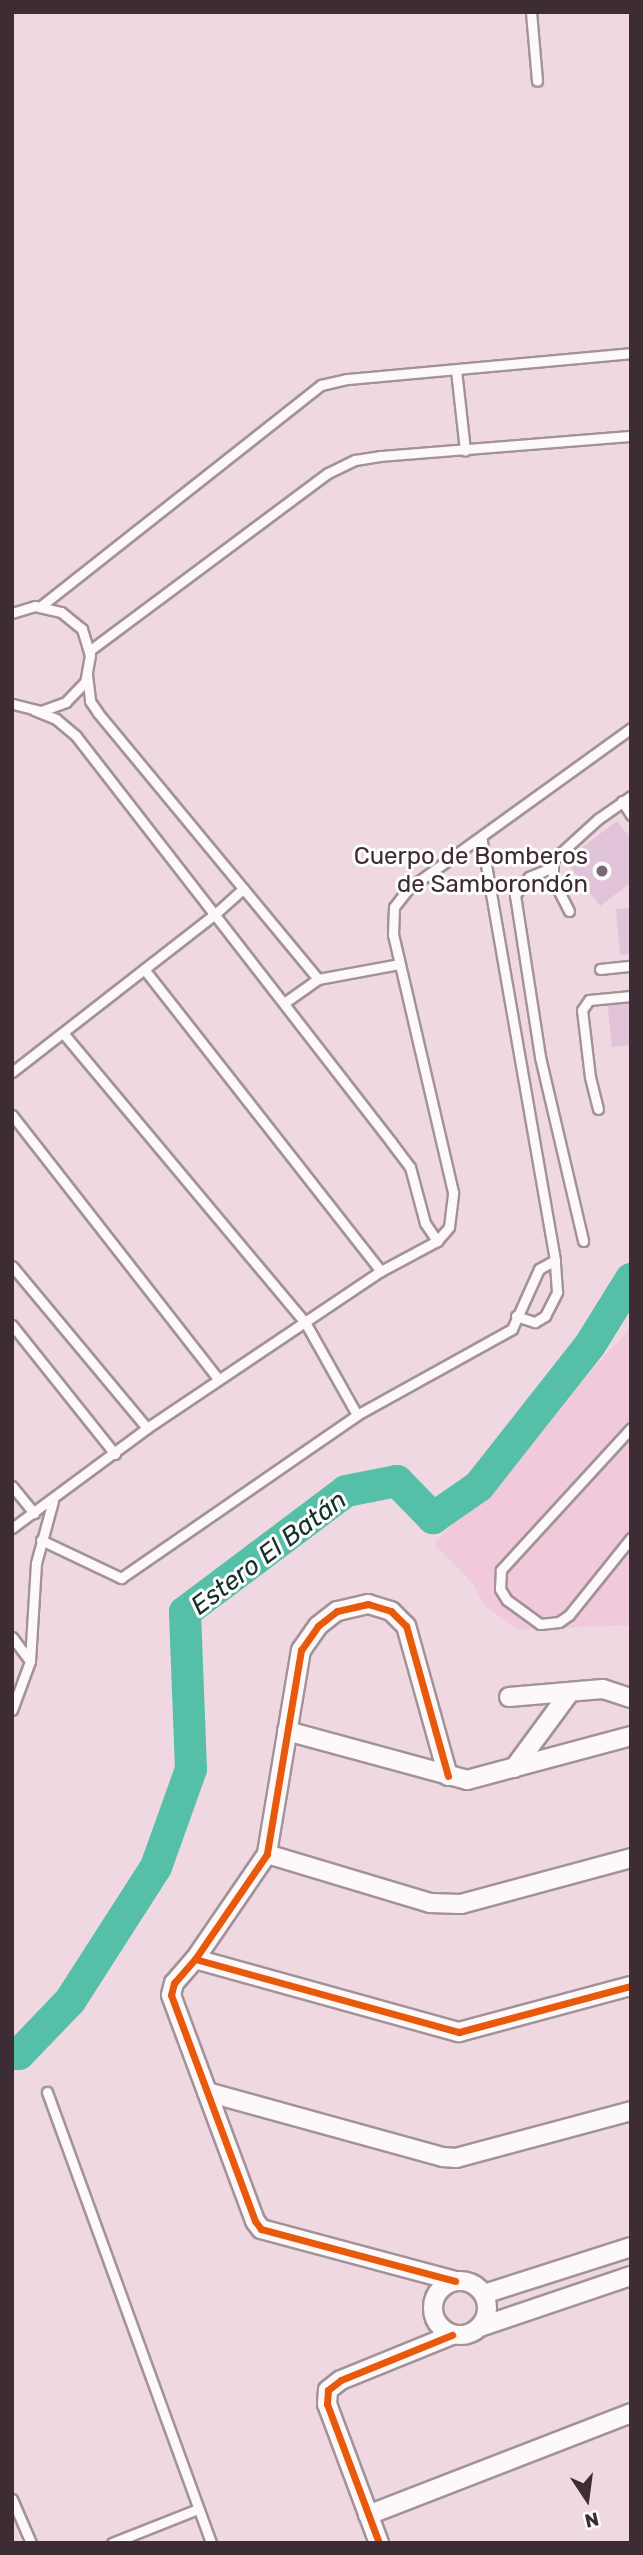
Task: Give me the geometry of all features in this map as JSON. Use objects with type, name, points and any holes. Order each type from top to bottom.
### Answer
[{"type":"street","points":[[448,1776],[407,1626],[391,1611],[368,1604],[337,1612],[318,1626],[301,1650],[267,1854],[195,1959],[174,1983],[171,1995],[255,2221],[261,2229],[471,2283],[484,2294],[488,2305],[480,2327]]},
{"type":"street","points":[[509,1697],[603,1689],[631,1698]]},
{"type":"street","points":[[514,1768],[570,1692]]},
{"type":"street","points":[[286,1731],[467,1780],[631,1736]]},
{"type":"street","points":[[267,1854],[430,1903],[461,1904],[631,1858]]},
{"type":"street","points":[[195,1959],[459,2032],[631,1986]]},
{"type":"street","points":[[207,2092],[443,2157],[456,2158],[631,2111]]},
{"type":"street","points":[[484,2294],[631,2247]]},
{"type":"street","points":[[379,2543],[327,2404],[328,2390],[341,2380],[452,2335],[467,2335],[480,2327],[631,2276]]},
{"type":"street","points":[[452,2335],[437,2324],[432,2307],[439,2290],[455,2281]]},
{"type":"street","points":[[368,2515],[631,2413]]},
{"type":"lane","points":[[531,12],[537,81]]},
{"type":"lane","points":[[12,613],[41,606],[321,385],[631,353]]},
{"type":"lane","points":[[456,370],[466,450]]},
{"type":"lane","points":[[89,651],[328,473],[355,460],[631,436]]},
{"type":"lane","points":[[41,606],[61,611],[82,629],[89,651],[87,675],[90,701],[97,713],[318,979]]},
{"type":"lane","points":[[34,710],[54,708],[66,702],[77,693],[87,675]]},
{"type":"lane","points":[[12,704],[56,719],[76,736],[410,1167],[425,1223],[437,1241]]},
{"type":"lane","points":[[12,716],[23,708]]},
{"type":"lane","points":[[12,1528],[54,1500],[146,1428],[306,1324],[381,1271],[437,1241],[449,1227],[453,1192],[399,964],[393,935],[394,907],[408,889],[631,728]]},
{"type":"lane","points":[[569,911],[553,880],[551,868],[557,853],[626,799],[631,815]]},
{"type":"lane","points":[[481,838],[555,1260],[557,1292],[545,1316],[535,1322],[516,1316]]},
{"type":"lane","points":[[551,868],[529,877],[515,895],[540,1057],[583,1241]]},
{"type":"lane","points":[[12,1072],[215,914],[243,889]]},
{"type":"lane","points":[[284,1003],[318,979],[399,964]]},
{"type":"lane","points":[[600,969],[631,965]]},
{"type":"lane","points":[[144,970],[381,1271]]},
{"type":"lane","points":[[598,1109],[590,1077],[582,1010],[589,1000],[631,996]]},
{"type":"lane","points":[[63,1033],[306,1324],[358,1415]]},
{"type":"lane","points":[[12,1115],[218,1379]]},
{"type":"lane","points":[[41,1540],[121,1578],[358,1415],[512,1329],[539,1269],[555,1260]]},
{"type":"lane","points":[[12,1266],[146,1428]]},
{"type":"lane","points":[[12,1325],[115,1454]]},
{"type":"lane","points":[[631,1428],[501,1570],[500,1589],[507,1600],[540,1624],[559,1622],[569,1615],[631,1538]]},
{"type":"lane","points":[[12,1486],[34,1513]]},
{"type":"lane","points":[[12,1710],[30,1661],[35,1575],[41,1540],[54,1500]]},
{"type":"lane","points":[[12,1637],[30,1661]]},
{"type":"lane","points":[[47,2092],[211,2543]]},
{"type":"lane","points":[[12,2499],[31,2543]]},
{"type":"lane","points":[[113,2543],[198,2509]]},
{"type":"shaded area","points":[[631,1327],[631,1625],[518,1630],[484,1605],[473,1584],[434,1544]]},
{"type":"building","name":"Cuerpo de Bomberos de Samborondón","points":[[617,821],[631,839],[631,883],[600,906],[565,860]]},
{"type":"building","points":[[631,908],[631,954],[620,955],[616,909]]},
{"type":"building","points":[[631,997],[631,1045],[612,1047],[607,1000]]},
{"type":"waterway","name":"Estero El Batán","points":[[12,2054],[19,2054],[70,2001],[156,1867],[191,1769],[185,1612],[346,1491],[397,1481],[433,1518],[479,1486],[590,1345],[631,1279]]},
{"type":"cycle path","points":[[448,1776],[406,1626],[391,1611],[368,1604],[337,1611],[318,1626],[301,1650],[267,1854],[195,1959],[174,1983],[171,1995],[255,2221],[261,2229],[455,2281]]},
{"type":"cycle path","points":[[195,1959],[459,2032],[631,1986]]},
{"type":"cycle path","points":[[379,2543],[327,2404],[328,2390],[341,2380],[452,2335]]},
{"type":"place","name":"Cuerpo de Bomberos de Samborondón","points":[[602,871]]}]
